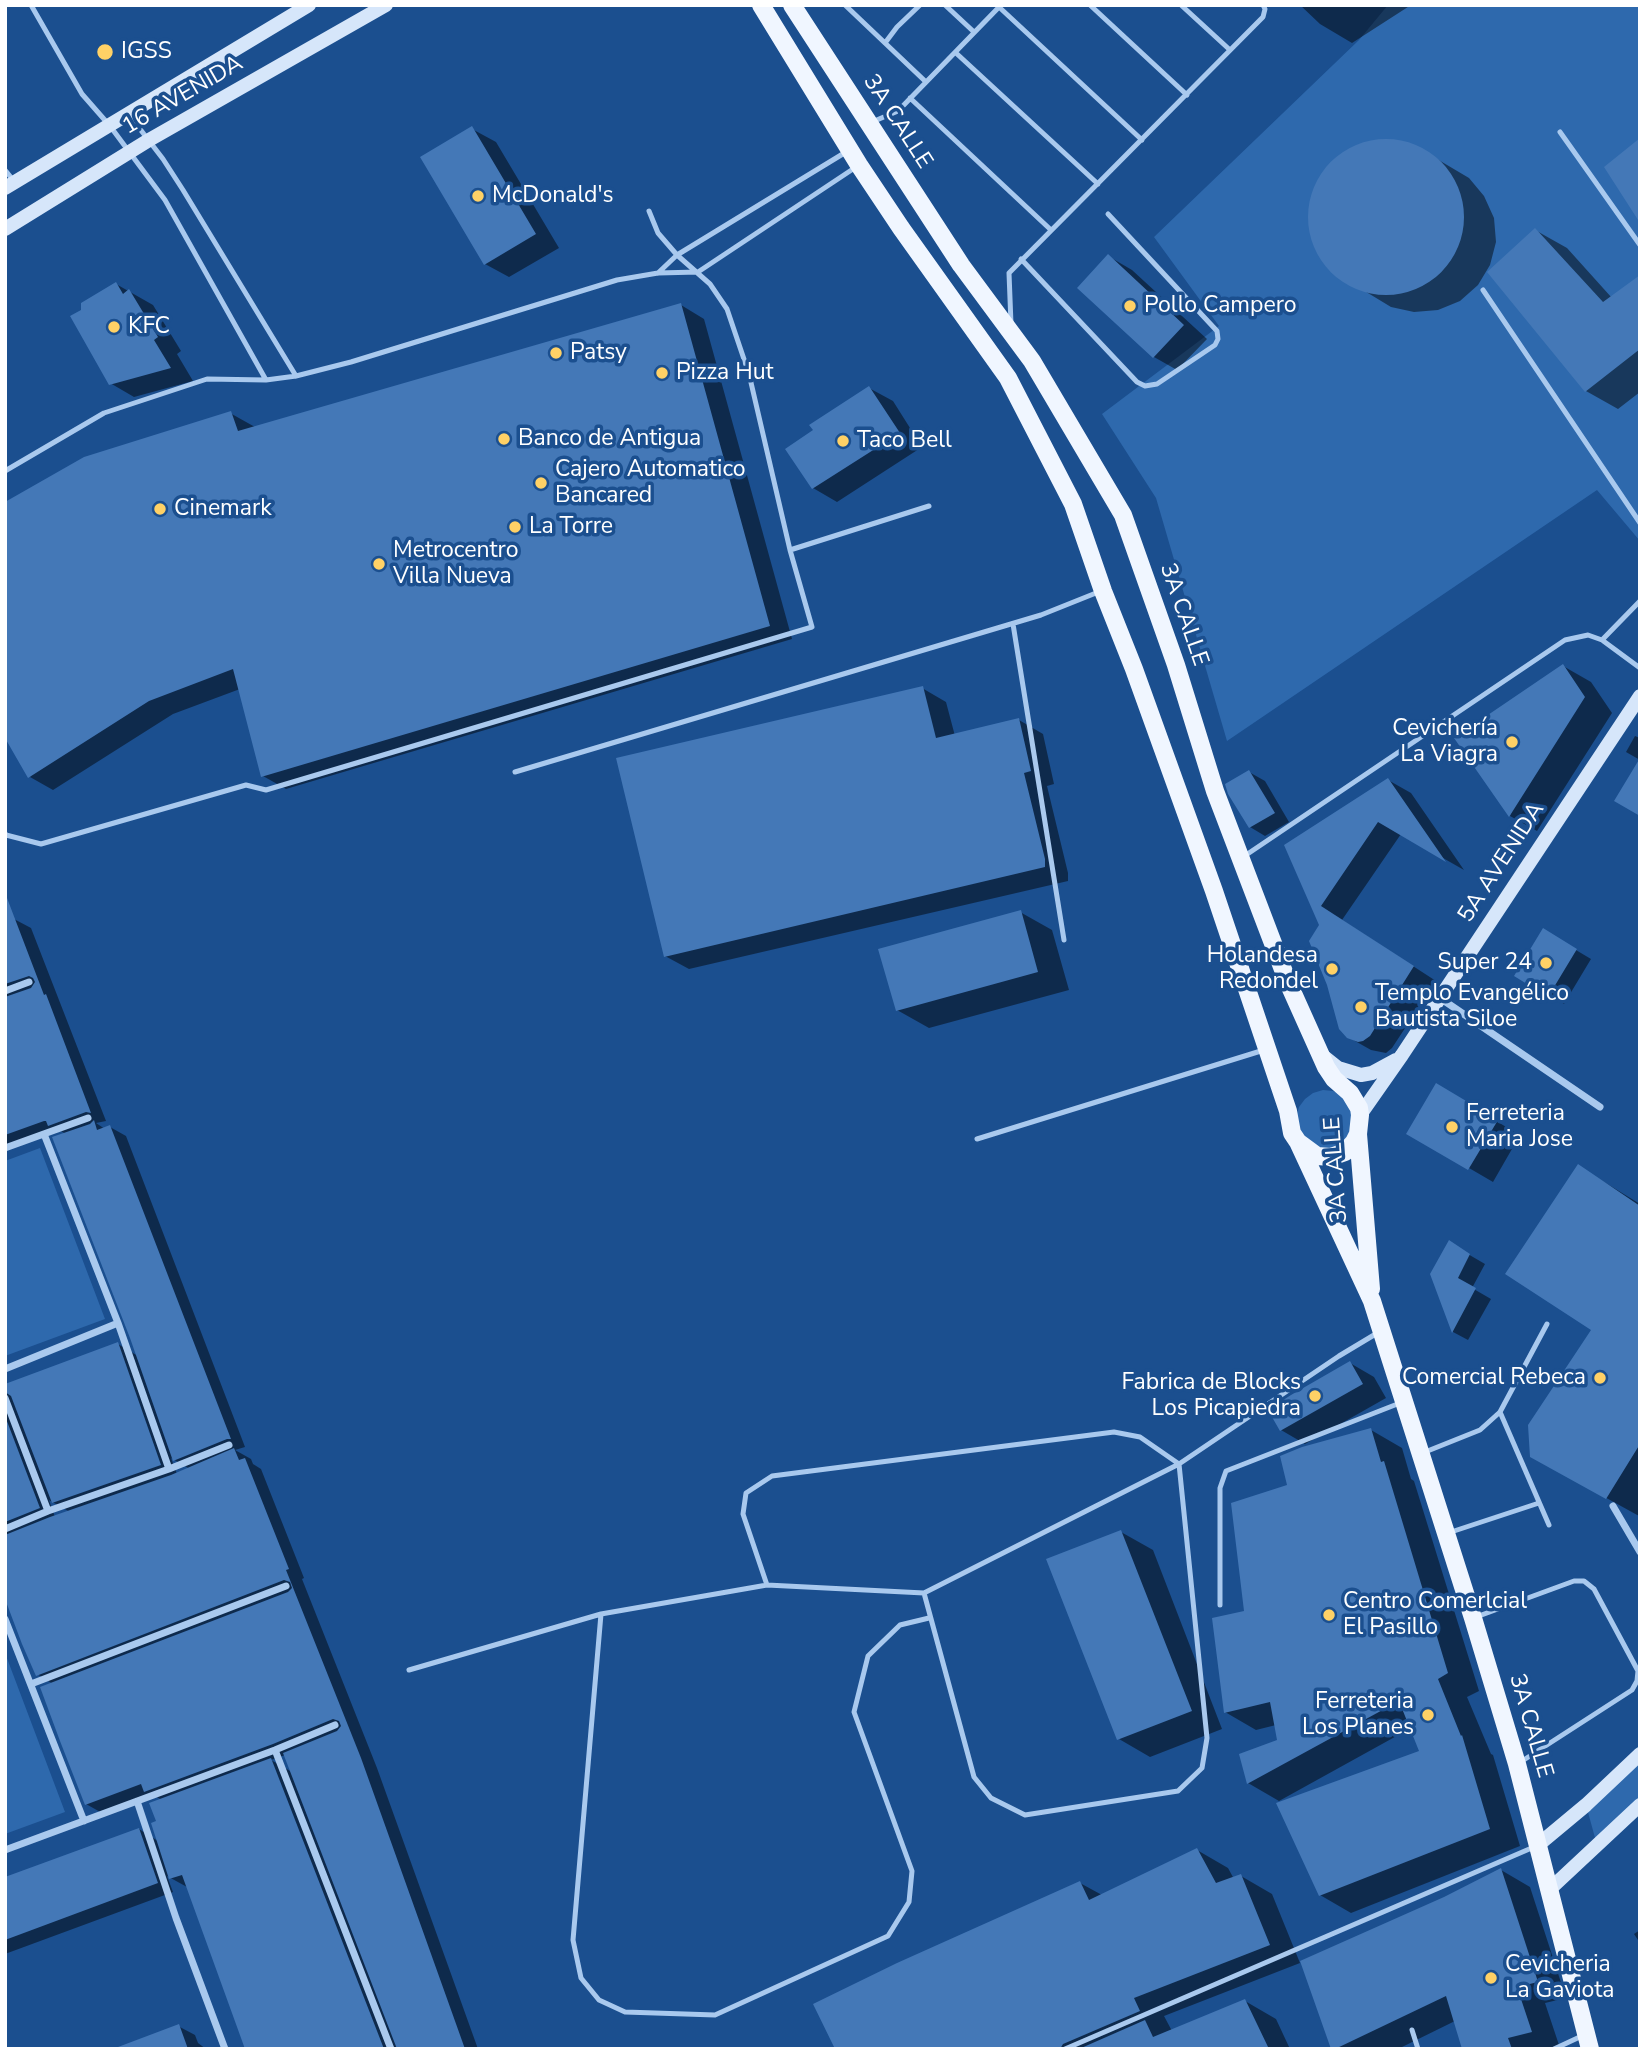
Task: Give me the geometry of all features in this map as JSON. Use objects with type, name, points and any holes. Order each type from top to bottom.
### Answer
[{"type":"main road","name":"16 AVENIDA","points":[[10,186],[309,5]]},
{"type":"main road","name":"16 AVENIDA","points":[[5,229],[149,140],[386,5]]},
{"type":"main road","name":"3A CALLE","points":[[761,5],[901,229],[1008,378],[1073,504],[1209,878],[1288,1111],[1292,1133],[1372,1301],[1474,1618],[1517,1764],[1589,2041]]},
{"type":"main road","name":"3A CALLE","points":[[796,7],[961,265],[1032,361],[1123,515],[1176,665],[1215,791],[1287,980],[1326,1068],[1356,1102],[1360,1115],[1358,1134],[1372,1301]]},
{"type":"main road","name":"5A AVENIDA","points":[[1360,1115],[1640,696]]},
{"type":"main road","name":"5A AVENIDA","points":[[1316,1047],[1338,1068],[1361,1075],[1387,1066],[1402,1055]]},
{"type":"main road","points":[[1298,1142],[1317,1156],[1331,1157],[1345,1152],[1358,1134]]},
{"type":"main road","points":[[1538,1845],[1586,1805],[1640,1754]]},
{"type":"main road","points":[[1549,1889],[1640,1805]]},
{"type":"street","points":[[5,991],[29,982]]},
{"type":"street","points":[[1440,998],[1600,1107]]},
{"type":"street","points":[[5,1148],[88,1118]]},
{"type":"street","points":[[44,1134],[118,1323],[169,1469]]},
{"type":"street","points":[[5,1369],[118,1323]]},
{"type":"street","points":[[5,1398],[48,1511]]},
{"type":"street","points":[[5,1529],[229,1444]]},
{"type":"street","points":[[1613,1506],[1640,1552]]},
{"type":"street","points":[[32,1684],[286,1587]]},
{"type":"street","points":[[5,1619],[84,1821]]},
{"type":"street","points":[[5,1850],[275,1750],[335,1725]]},
{"type":"street","points":[[275,1750],[391,2049]]},
{"type":"street","points":[[137,1801],[176,1918],[225,2049]]},
{"type":"lane","points":[[31,5],[82,94],[110,126],[165,200],[266,380]]},
{"type":"lane","points":[[845,5],[926,82]]},
{"type":"lane","points":[[886,43],[897,27],[920,5]]},
{"type":"lane","points":[[945,5],[974,32]]},
{"type":"lane","points":[[1090,5],[1187,95]]},
{"type":"lane","points":[[1181,5],[1230,50]]},
{"type":"lane","points":[[1012,334],[1009,273],[1263,17],[1263,5]]},
{"type":"lane","points":[[869,123],[898,111],[1000,6],[1142,140]]},
{"type":"lane","points":[[956,53],[1098,184]]},
{"type":"lane","points":[[910,98],[1051,230]]},
{"type":"lane","points":[[128,115],[149,140],[183,190],[296,376]]},
{"type":"lane","points":[[1560,132],[1640,245]]},
{"type":"lane","points":[[657,272],[677,256],[855,157]]},
{"type":"lane","points":[[5,471],[104,413],[207,379],[266,380],[296,376],[351,362],[617,280],[657,272],[698,272],[855,157]]},
{"type":"lane","points":[[5,170],[10,186]]},
{"type":"lane","points":[[5,833],[41,844],[246,785],[266,790],[812,627],[790,550],[749,374],[727,309],[710,284],[677,256],[658,233],[649,211]]},
{"type":"lane","points":[[1021,259],[1137,382],[1145,386],[1157,384],[1215,345],[1217,331],[1108,214]]},
{"type":"lane","points":[[1483,290],[1640,523]]},
{"type":"lane","points":[[790,550],[929,506]]},
{"type":"lane","points":[[516,772],[1013,624],[1103,590]]},
{"type":"lane","points":[[1602,640],[1640,601]]},
{"type":"lane","points":[[1013,624],[1064,940]]},
{"type":"lane","points":[[1241,859],[1565,640],[1588,635],[1602,640],[1640,668]]},
{"type":"lane","points":[[977,1139],[1267,1049]]},
{"type":"lane","points":[[1421,1454],[1480,1430],[1500,1412],[1547,1324]]},
{"type":"lane","points":[[409,1670],[601,1614],[767,1585],[924,1593],[1179,1464],[1381,1330]]},
{"type":"lane","points":[[1220,1605],[1220,1488],[1226,1471],[1403,1402]]},
{"type":"lane","points":[[1500,1412],[1549,1525]]},
{"type":"lane","points":[[767,1585],[743,1514],[746,1493],[772,1476],[1114,1432],[1140,1437],[1179,1464],[1207,1738],[1202,1768],[1178,1791],[1026,1815],[991,1798],[974,1777],[924,1593]]},
{"type":"lane","points":[[1445,1534],[1539,1503]]},
{"type":"lane","points":[[1474,1618],[1574,1581],[1584,1581],[1594,1589],[1638,1671],[1639,1681],[1632,1690],[1517,1764]]},
{"type":"lane","points":[[601,1614],[573,1940],[581,1978],[598,2000],[625,2012],[715,2015],[888,1936],[909,1902],[912,1871],[855,1712],[868,1656],[900,1625],[929,1618]]},
{"type":"lane","points":[[1065,2049],[1538,1845]]},
{"type":"lane","points":[[1412,2030],[1418,2049]]},
{"type":"lane","points":[[1554,2049],[1589,2041]]},
{"type":"shaded area","points":[[1388,5],[1640,5],[1640,541],[1597,490],[1227,741],[1156,498],[1102,414],[1219,326],[1154,237],[1359,40]]},
{"type":"shaded area","points":[[1323,1090],[1343,1095],[1350,1101],[1356,1129],[1336,1149],[1317,1149],[1301,1137],[1296,1117],[1305,1099]]},
{"type":"shaded area","points":[[40,1148],[105,1319],[5,1356],[5,1161]]},
{"type":"shaded area","points":[[5,1653],[65,1812],[5,1834]]},
{"type":"shaded area","points":[[1640,1754],[1640,1805],[1597,1845],[1586,1805]]},
{"type":"building","name":"McDonald's","points":[[472,126],[536,234],[484,265],[420,157]]},
{"type":"building","points":[[1640,138],[1640,223],[1604,167]]},
{"type":"building","points":[[1386,139],[1416,145],[1441,162],[1458,187],[1464,217],[1458,247],[1441,272],[1416,289],[1386,295],[1356,289],[1331,272],[1314,247],[1308,217],[1314,187],[1331,162],[1356,145]]},
{"type":"building","points":[[1535,228],[1603,302],[1640,275],[1640,349],[1585,392],[1487,272]]},
{"type":"building","name":"Pollo Campero","points":[[1108,254],[1184,325],[1153,358],[1077,288]]},
{"type":"building","name":"KFC","points":[[116,282],[123,294],[129,289],[158,337],[154,340],[171,368],[109,385],[70,316],[81,310],[81,303]]},
{"type":"building","name":"Metrocentro Villa Nueva","points":[[681,303],[770,626],[261,777],[233,669],[149,701],[28,778],[5,738],[5,502],[84,457],[231,411],[238,431]]},
{"type":"building","name":"Taco Bell","points":[[869,386],[900,433],[812,489],[785,449],[813,430],[809,425]]},
{"type":"building","points":[[1563,664],[1585,697],[1509,817],[1454,738]]},
{"type":"building","points":[[923,686],[936,738],[1019,718],[1031,771],[1024,773],[1045,867],[664,957],[616,758]]},
{"type":"building","points":[[1640,758],[1640,816],[1614,801]]},
{"type":"building","points":[[1249,770],[1275,813],[1249,828],[1228,794],[1225,784]]},
{"type":"building","points":[[1388,778],[1446,862],[1378,822],[1321,906],[1414,966],[1370,1036],[1358,1042],[1347,1038],[1339,1029],[1327,985],[1309,941],[1319,925],[1284,845]]},
{"type":"building","points":[[5,898],[44,995],[46,994],[91,1113],[86,1112],[48,1126],[44,1121],[5,1135],[5,997],[31,988],[35,982],[29,976],[5,984]]},
{"type":"building","points":[[1021,910],[1038,972],[896,1011],[878,949]]},
{"type":"building","name":"Super 24","points":[[1543,928],[1577,949],[1548,997],[1514,976]]},
{"type":"building","name":"Ferreteria Maria Jose","points":[[1436,1083],[1498,1120],[1468,1170],[1406,1134]]},
{"type":"building","points":[[94,1120],[97,1130],[110,1125],[231,1439],[173,1461],[130,1338],[52,1137],[90,1124]]},
{"type":"building","name":"Comercial Rebeca","points":[[1578,1164],[1640,1206],[1640,1444],[1606,1499],[1530,1457],[1528,1425],[1591,1330],[1505,1274]]},
{"type":"building","points":[[1449,1240],[1470,1254],[1458,1278],[1476,1288],[1452,1333],[1430,1274]]},
{"type":"building","points":[[118,1342],[161,1465],[52,1503],[11,1396],[5,1392],[5,1384]]},
{"type":"building","name":"Fabrica de Blocks Los Picapiedra","points":[[1350,1361],[1363,1384],[1280,1431],[1268,1410]]},
{"type":"building","points":[[5,1416],[40,1508],[5,1522]]},
{"type":"building","name":"Centro Comerlcial El Pasillo","points":[[1371,1428],[1381,1462],[1384,1461],[1448,1673],[1438,1679],[1462,1735],[1490,1829],[1319,1896],[1276,1803],[1419,1751],[1399,1701],[1247,1784],[1239,1754],[1277,1740],[1270,1702],[1224,1713],[1212,1618],[1244,1611],[1231,1503],[1287,1485],[1280,1456],[1302,1447]]},
{"type":"building","points":[[234,1448],[239,1460],[245,1458],[289,1569],[286,1570],[361,1758],[465,2049],[397,2049],[283,1753],[337,1731],[341,1726],[339,1721],[333,1719],[144,1792],[141,1784],[85,1805],[60,1741],[40,1687],[288,1592],[292,1588],[290,1582],[284,1580],[36,1676],[22,1644],[5,1599],[5,1535],[171,1475]]},
{"type":"building","points":[[1121,1530],[1192,1711],[1117,1740],[1046,1559]]},
{"type":"building","points":[[271,1758],[384,2049],[245,2049],[182,1875],[169,1879],[151,1823],[156,1821],[149,1803]]},
{"type":"building","points":[[139,1828],[158,1883],[5,1940],[5,1877]]},
{"type":"building","points":[[1197,1848],[1216,1883],[1241,1874],[1270,1945],[1134,1998],[1140,2011],[1063,2044],[1060,2049],[835,2049],[813,2004],[1080,1881],[1089,1900]]},
{"type":"building","points":[[1501,1868],[1538,1982],[1517,1987],[1532,2032],[1508,2038],[1512,2049],[1462,2049],[1446,1996],[1331,2049],[1300,1961],[1444,1897]]},
{"type":"building","points":[[1245,1999],[1269,2049],[1079,2049],[1145,2020],[1153,2037]]},
{"type":"building","points":[[179,2024],[188,2049],[118,2047]]},
{"type":"place","name":"IGSS","points":[[105,52]]},
{"type":"place","name":"McDonald's","points":[[478,196]]},
{"type":"place","name":"Pollo Campero","points":[[1130,306]]},
{"type":"place","name":"KFC","points":[[114,327]]},
{"type":"place","name":"Patsy","points":[[556,353]]},
{"type":"place","name":"Pizza Hut","points":[[662,373]]},
{"type":"place","name":"Banco de Antigua","points":[[504,439]]},
{"type":"place","name":"Taco Bell","points":[[843,441]]},
{"type":"place","name":"Cajero Automatico Bancared","points":[[541,483]]},
{"type":"place","name":"Cinemark","points":[[160,509]]},
{"type":"place","name":"La Torre","points":[[515,527]]},
{"type":"place","name":"Metrocentro Villa Nueva","points":[[379,564]]},
{"type":"place","name":"Cevichería La Viagra","points":[[1512,742]]},
{"type":"place","name":"Super 24","points":[[1546,963]]},
{"type":"place","name":"Holandesa Redondel","points":[[1332,969]]},
{"type":"place","name":"Templo Evangélico Bautista Siloe","points":[[1361,1007]]},
{"type":"place","name":"Ferreteria Maria Jose","points":[[1452,1127]]},
{"type":"place","name":"Comercial Rebeca","points":[[1600,1378]]},
{"type":"place","name":"Fabrica de Blocks Los Picapiedra","points":[[1315,1396]]},
{"type":"place","name":"Centro Comerlcial El Pasillo","points":[[1329,1615]]},
{"type":"place","name":"Ferreteria Los Planes","points":[[1428,1715]]},
{"type":"place","name":"Cevicheria La Gaviota","points":[[1491,1978]]}]
